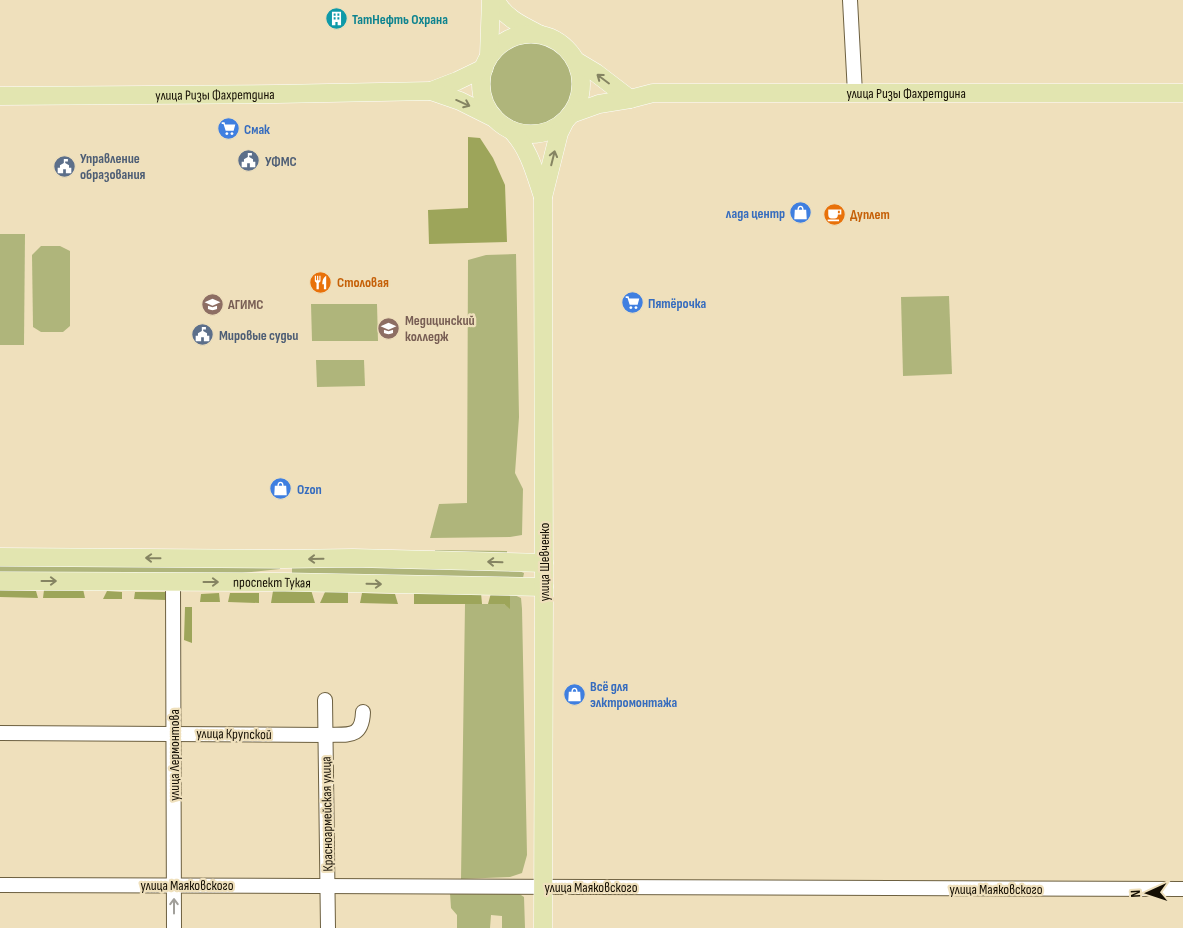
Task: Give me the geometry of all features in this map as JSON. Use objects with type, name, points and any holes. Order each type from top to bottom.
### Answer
[{"type":"main road","points":[[487,62],[491,0]]},
{"type":"main road","points":[[496,0],[507,15],[540,34],[561,43],[570,51],[581,74],[578,102],[559,133],[543,197]]},
{"type":"main road","points":[[494,118],[482,94],[482,76],[487,62],[501,44],[517,36],[540,34]]},
{"type":"main road","points":[[576,61],[596,73],[630,99]]},
{"type":"main road","points":[[431,91],[457,82],[487,62]]},
{"type":"main road","points":[[431,91],[460,101],[494,118],[511,130],[525,134],[540,133],[553,129],[568,118]]},
{"type":"main road","name":"улица Ризы Фахретдина","points":[[0,96],[431,91]]},
{"type":"main road","name":"улица Ризы Фахретдина","points":[[568,118],[599,104],[653,93],[1183,93]]},
{"type":"main road","points":[[511,130],[518,137],[529,156],[543,197]]},
{"type":"main road","name":"улица Шевченко","points":[[543,197],[543,928]]},
{"type":"main road","name":"проспект Тукая","points":[[0,557],[285,560],[354,558],[544,563]]},
{"type":"main road","name":"проспект Тукая","points":[[0,581],[285,582],[544,586]]},
{"type":"street","points":[[850,0],[855,93]]},
{"type":"street","points":[[285,560],[285,582]]},
{"type":"street","name":"улица Лермонтова","points":[[173,581],[174,928]]},
{"type":"street","name":"Красноармейская улица","points":[[325,700],[328,928]]},
{"type":"street","name":"улица Крупской","points":[[0,733],[347,734],[354,733],[360,729],[363,722],[363,712]]},
{"type":"street","name":"улица Маяковского","points":[[0,885],[1183,889]]},
{"type":"green space","points":[[530,41],[547,44],[561,53],[570,67],[573,84],[570,101],[561,115],[547,124],[530,127],[513,124],[499,115],[490,101],[487,84],[490,67],[499,53],[513,44]]},
{"type":"green space","points":[[468,137],[480,138],[493,158],[505,185],[507,242],[429,244],[428,210],[468,208]]},
{"type":"green space","points":[[0,234],[25,234],[24,345],[0,345]]},
{"type":"green space","points":[[41,246],[60,246],[70,251],[70,326],[63,332],[41,332],[33,327],[32,255]]},
{"type":"green space","points":[[516,254],[519,417],[515,473],[523,489],[522,535],[510,537],[430,538],[439,504],[467,503],[468,260],[486,255]]},
{"type":"green space","points":[[949,296],[952,374],[903,376],[901,297]]},
{"type":"green space","points":[[311,304],[377,304],[378,341],[312,341]]},
{"type":"green space","points":[[316,360],[364,360],[365,386],[317,387]]},
{"type":"green space","points":[[435,550],[507,551],[507,555],[435,553]]},
{"type":"green space","points":[[292,563],[519,571],[524,573],[523,578],[519,580],[292,573]]},
{"type":"green space","points":[[280,564],[280,569],[196,578],[0,577],[0,566]]},
{"type":"green space","points":[[83,589],[85,598],[43,598],[44,590]]},
{"type":"green space","points":[[0,590],[36,591],[38,598],[0,597]]},
{"type":"green space","points":[[311,590],[315,603],[271,603],[273,591]]},
{"type":"green space","points":[[107,591],[122,592],[122,599],[103,599]]},
{"type":"green space","points":[[135,592],[166,592],[166,600],[134,599]]},
{"type":"green space","points":[[325,592],[348,592],[348,603],[320,603]]},
{"type":"green space","points":[[414,592],[481,593],[482,604],[414,604]]},
{"type":"green space","points":[[219,593],[220,602],[200,602],[201,594]]},
{"type":"green space","points":[[230,593],[259,593],[259,603],[228,602]]},
{"type":"green space","points":[[362,593],[395,594],[398,604],[360,603]]},
{"type":"green space","points":[[491,593],[510,593],[510,609],[504,604],[488,604]]},
{"type":"green space","points":[[510,593],[521,598],[522,609],[527,855],[522,873],[510,877],[461,879],[465,604],[504,604],[510,608]]},
{"type":"green space","points":[[185,607],[192,607],[192,643],[184,640]]},
{"type":"green space","points":[[450,893],[518,893],[524,897],[525,928],[502,928],[502,916],[491,915],[490,928],[457,928],[457,915],[451,908]]},
{"type":"place","name":"ТатНефть Охрана","points":[[336,19]]},
{"type":"place","name":"Смак","points":[[228,129]]},
{"type":"place","name":"УФМС","points":[[249,161]]},
{"type":"place","name":"Управление образования","points":[[64,166]]},
{"type":"place","name":"лада центр","points":[[801,213]]},
{"type":"place","name":"Дуплет","points":[[834,214]]},
{"type":"place","name":"Столовая","points":[[321,282]]},
{"type":"place","name":"Пятёрочка","points":[[632,303]]},
{"type":"place","name":"АГИМС","points":[[212,304]]},
{"type":"place","name":"Медицинский колледж","points":[[389,328]]},
{"type":"place","name":"Мировые судьи","points":[[203,335]]},
{"type":"place","name":"Ozon","points":[[281,489]]},
{"type":"place","name":"Всё для элктромонтажа","points":[[574,694]]}]
